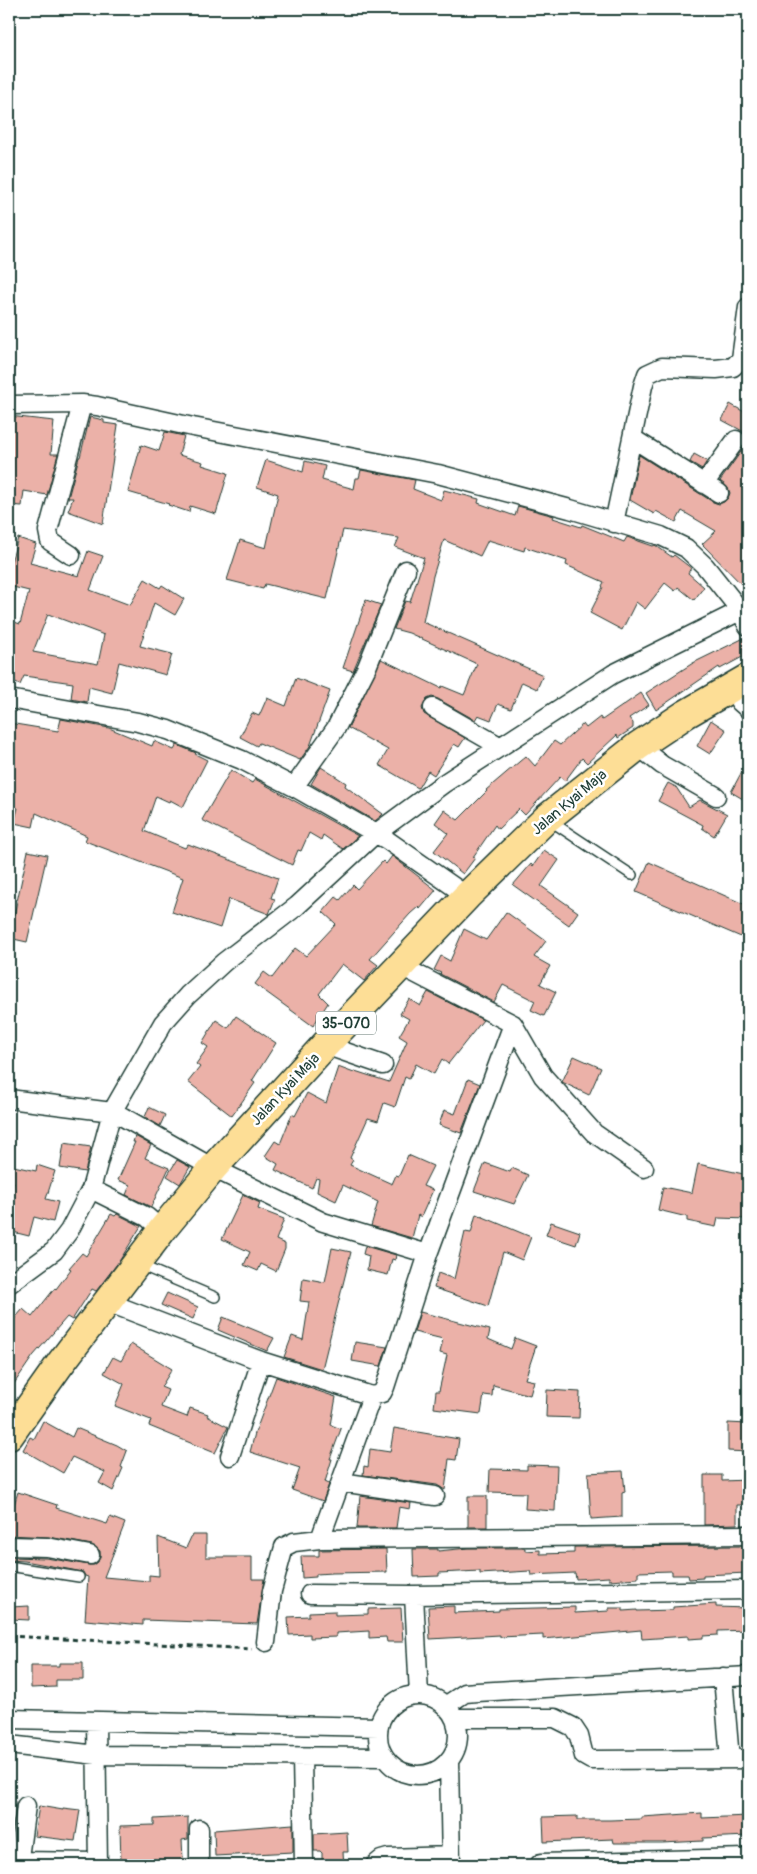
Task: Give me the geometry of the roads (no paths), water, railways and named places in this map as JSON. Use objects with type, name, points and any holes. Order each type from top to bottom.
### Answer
[{"type":"main road","name":"Jalan Kyai Maja","points":[[9,1436],[107,1302],[162,1230],[213,1168],[325,1045],[467,896],[546,819],[638,746],[740,683]]},
{"type":"street","points":[[614,523],[643,386],[648,374],[662,367],[716,369],[734,367],[741,359],[746,339],[748,307]]},
{"type":"street","points":[[70,555],[50,541],[48,532],[82,404]]},
{"type":"street","points":[[9,406],[82,404],[438,474],[661,536],[686,548],[705,566],[745,616],[614,674],[443,784],[386,841],[224,962],[188,995],[163,1023],[124,1118],[100,1193],[54,1251],[9,1284]]},
{"type":"street","points":[[632,438],[712,488],[736,440]]},
{"type":"street","points":[[294,787],[336,728],[367,666],[406,570]]},
{"type":"street","points":[[740,683],[740,702],[748,709]]},
{"type":"street","points":[[9,699],[138,722],[168,730],[242,760],[294,787],[386,841],[467,896]]},
{"type":"street","points":[[433,708],[501,747]]},
{"type":"street","points":[[638,746],[662,765],[716,796]]},
{"type":"street","points":[[401,966],[513,1024],[543,1076],[594,1134],[644,1168]]},
{"type":"street","points":[[107,1302],[262,1362],[372,1396],[382,1393],[428,1254],[513,1024]]},
{"type":"street","points":[[325,1045],[383,1064]]},
{"type":"street","points":[[9,1099],[124,1118],[213,1168],[323,1222],[428,1254]]},
{"type":"street","points":[[100,1193],[147,1217],[162,1230]]},
{"type":"street","points":[[230,1456],[262,1362]]},
{"type":"street","points":[[320,1540],[372,1396]]},
{"type":"street","points":[[341,1482],[435,1496]]},
{"type":"street","points":[[266,1642],[272,1592],[284,1547],[294,1542],[320,1540],[748,1535]]},
{"type":"street","points":[[9,1546],[47,1547],[90,1555]]},
{"type":"street","points":[[310,1594],[414,1595],[748,1590]]},
{"type":"street","points":[[414,1595],[419,1695]]},
{"type":"street","points":[[723,1676],[730,1759]]},
{"type":"street","points":[[450,1712],[458,1697],[465,1693],[748,1676]]},
{"type":"street","points":[[419,1695],[433,1698],[450,1712],[458,1733],[456,1747],[449,1760],[438,1770],[417,1776],[395,1768],[385,1757],[379,1743],[379,1727],[384,1714],[393,1704],[405,1697],[419,1695]]},
{"type":"street","points":[[450,1712],[555,1718],[573,1728],[579,1736],[584,1756],[591,1760],[748,1759]]},
{"type":"street","points":[[9,1719],[379,1727]]},
{"type":"street","points":[[26,1806],[18,1863],[98,1863],[96,1721]]},
{"type":"street","points":[[9,1745],[97,1754],[385,1757]]},
{"type":"street","points":[[302,1757],[304,1865]]},
{"type":"street","points":[[375,1865],[381,1860],[388,1858],[451,1861],[449,1760]]},
{"type":"street","points":[[199,1829],[199,1865]]},
{"type":"street","points":[[539,1865],[541,1863],[636,1864],[748,1858]]},
{"type":"lane","points":[[546,819],[632,875]]},
{"type":"lane","points":[[137,1264],[215,1297]]},
{"type":"lane","points":[[9,1566],[79,1577]]}]
